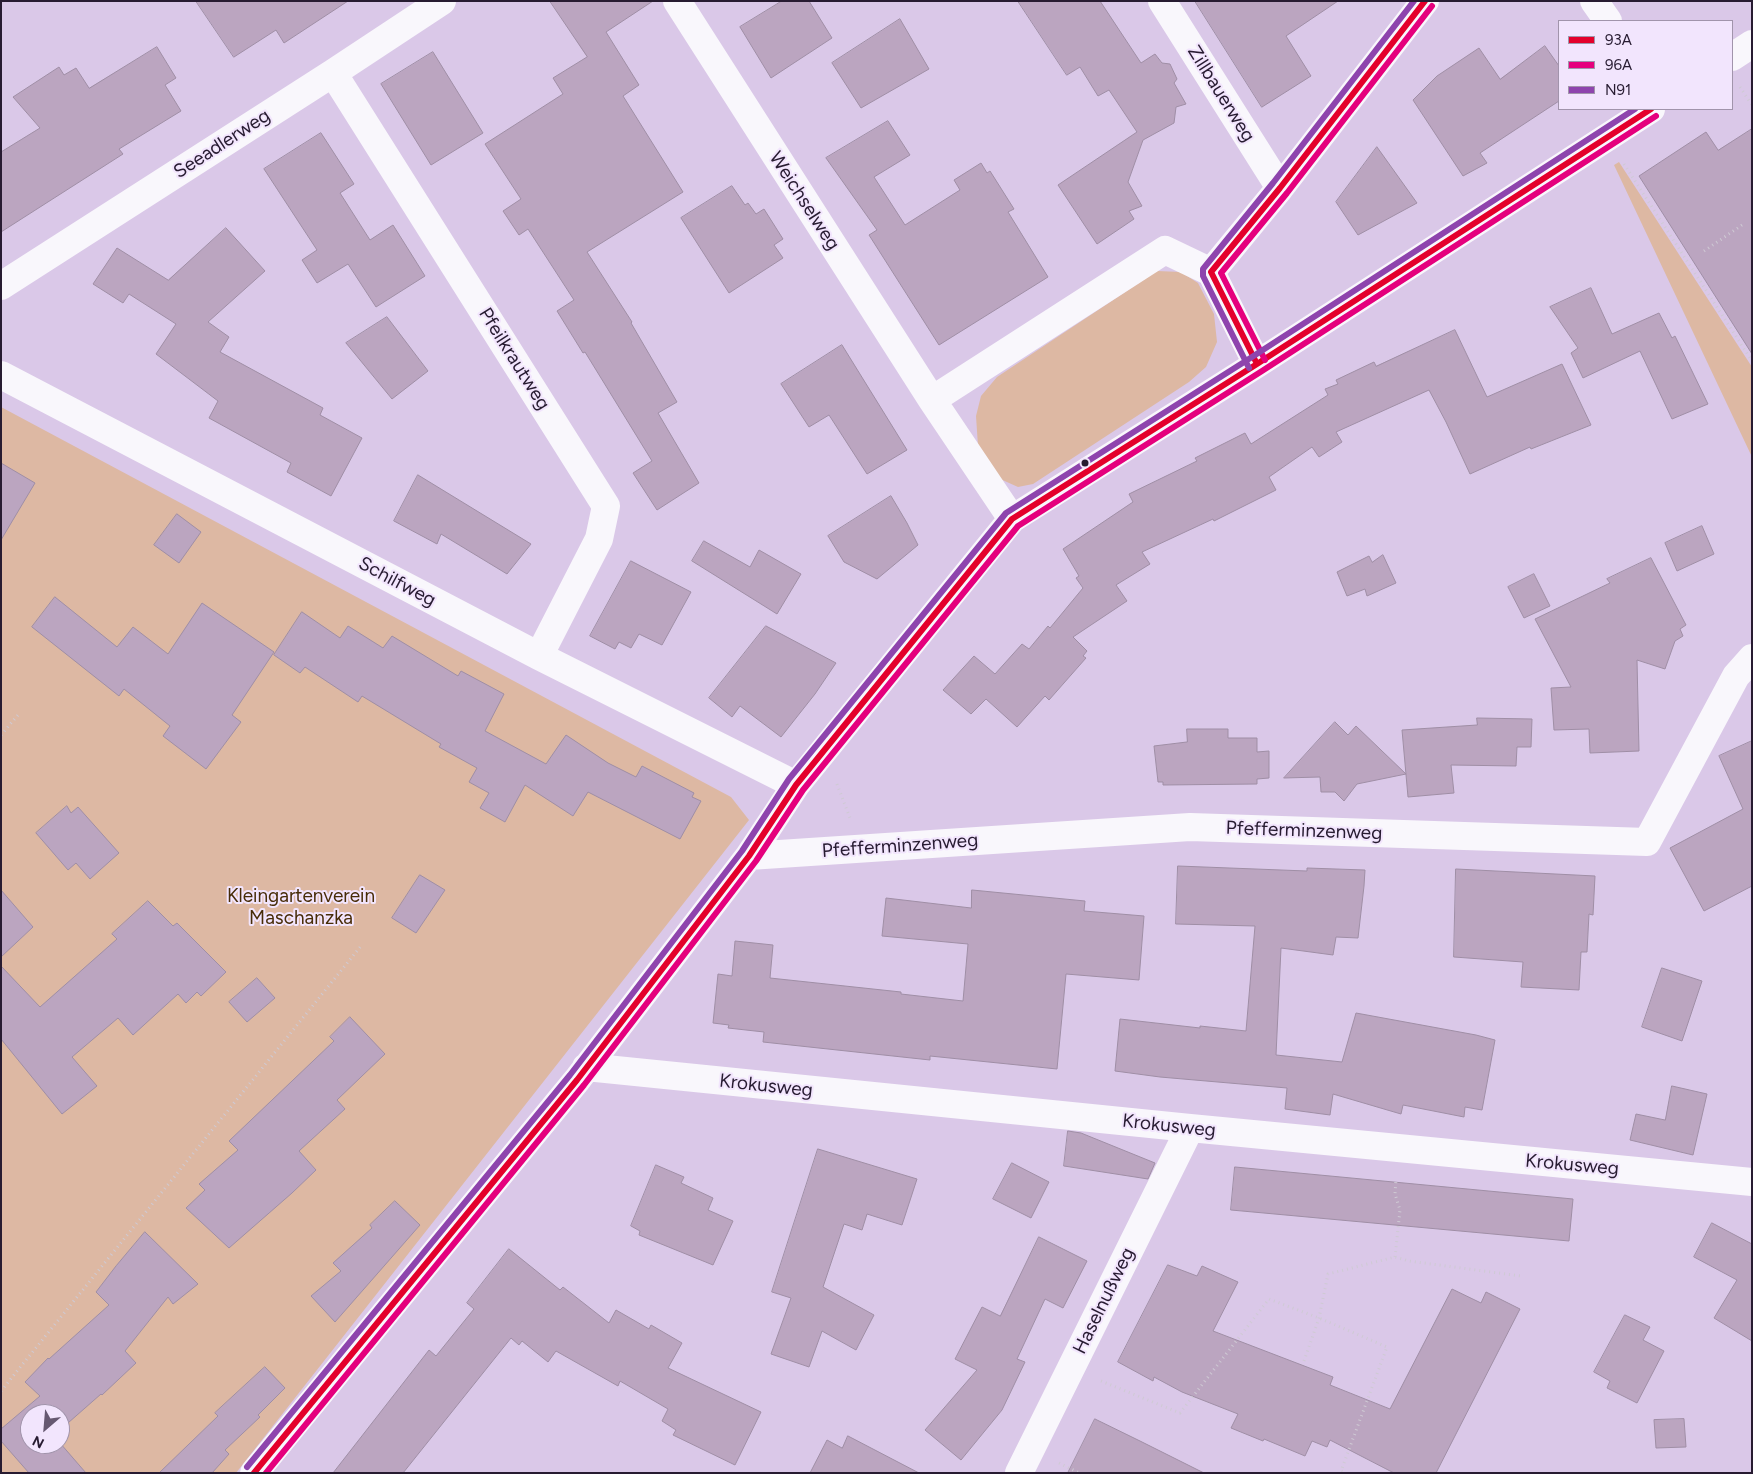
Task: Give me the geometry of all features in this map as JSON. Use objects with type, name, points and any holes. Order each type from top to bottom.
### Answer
[{"type":"street","name":"Seeadlerweg","points":[[1,286],[442,1]]},
{"type":"street","name":"Weichselweg","points":[[677,1],[932,400],[1012,519]]},
{"type":"street","name":"Zillbauerweg","points":[[1162,1],[1280,188]]},
{"type":"street","points":[[1211,272],[1280,188],[1425,1]]},
{"type":"street","points":[[1594,1],[1607,20]]},
{"type":"street","points":[[1733,56],[1752,44]]},
{"type":"street","name":"Pfeilkrautweg","points":[[333,73],[606,506],[598,539],[539,656]]},
{"type":"street","points":[[254,1473],[586,1067],[749,856],[796,785],[1012,519],[1257,364],[1649,110]]},
{"type":"street","points":[[932,400],[1165,250],[1211,272],[1257,364]]},
{"type":"street","name":"Schilfweg","points":[[1,375],[539,656],[796,785]]},
{"type":"street","name":"Pfefferminzenweg","points":[[749,856],[1190,827],[1647,842],[1736,676],[1752,658]]},
{"type":"street","name":"Krokusweg","points":[[586,1067],[1752,1182]]},
{"type":"street","name":"Haselnußweg","points":[[1019,1473],[1190,1128]]},
{"type":"path","points":[[1606,138],[1745,347],[1752,361]]},
{"type":"path","points":[[1704,250],[1746,223]]},
{"type":"path","points":[[1687,262],[1691,258]]},
{"type":"path","points":[[1,735],[18,715]]},
{"type":"path","points":[[824,751],[862,849]]},
{"type":"path","points":[[1,1392],[361,946]]},
{"type":"path","points":[[1395,1257],[1400,1210],[1395,1194],[1398,1148]]},
{"type":"path","points":[[1304,1361],[1319,1318],[1328,1274],[1395,1257],[1409,1261],[1521,1276]]},
{"type":"path","points":[[1071,1369],[1180,1413],[1269,1299],[1387,1347],[1341,1470],[1346,1473]]},
{"type":"green space","points":[[1619,162],[1752,367],[1752,457],[1614,165]]},
{"type":"green space","points":[[1157,271],[1181,272],[1198,283],[1214,314],[1217,342],[1206,367],[1189,382],[1033,484],[1018,487],[998,478],[978,446],[976,416],[981,396],[997,377]]},
{"type":"green space","name":"Kleingartenverein Maschanzka","points":[[1,407],[731,797],[749,820],[236,1473],[1,1473]]},
{"type":"building","points":[[196,1],[348,1],[284,43],[276,30],[234,57]]},
{"type":"building","points":[[550,1],[653,1],[606,32],[639,85],[623,96],[683,192],[587,252],[632,322],[677,402],[658,413],[699,483],[657,510],[633,473],[652,461],[585,352],[583,353],[557,311],[574,300],[528,229],[519,235],[503,211],[521,199],[485,144],[563,94],[553,78],[587,57]]},
{"type":"building","points":[[782,1],[809,1],[832,38],[771,78],[740,27]]},
{"type":"building","points":[[1018,1],[1100,1],[1141,63],[1155,54],[1162,63],[1170,64],[1177,79],[1174,83],[1186,104],[1176,107],[1174,123],[1143,140],[1128,182],[1142,206],[1129,211],[1134,219],[1097,244],[1058,185],[1137,132],[1109,90],[1098,96],[1080,67],[1067,75]]},
{"type":"building","points":[[1195,1],[1338,1],[1286,36],[1311,76],[1262,107]]},
{"type":"building","points":[[900,19],[929,69],[861,108],[832,63]]},
{"type":"building","points":[[1545,46],[1558,65],[1558,102],[1480,153],[1487,163],[1463,176],[1413,100],[1437,76],[1479,48],[1500,79]]},
{"type":"building","points":[[157,47],[176,78],[165,85],[181,111],[119,149],[123,154],[1,232],[1,152],[40,128],[13,97],[59,67],[64,75],[76,68],[89,88]]},
{"type":"building","points":[[433,52],[483,133],[431,165],[381,84]]},
{"type":"building","points":[[888,121],[910,155],[874,177],[905,225],[960,190],[954,180],[981,163],[987,173],[990,171],[1014,209],[1008,212],[1048,277],[939,345],[869,235],[877,230],[826,158]]},
{"type":"building","points":[[1752,129],[1752,354],[1639,176],[1706,132],[1718,150]]},
{"type":"building","points":[[321,133],[354,184],[340,193],[370,240],[393,225],[425,276],[376,307],[348,264],[317,283],[302,260],[317,250],[264,169]]},
{"type":"building","points":[[1377,147],[1417,203],[1358,235],[1336,202]]},
{"type":"building","points":[[732,186],[745,205],[748,203],[756,214],[764,209],[783,239],[774,245],[783,258],[729,293],[681,218]]},
{"type":"building","points":[[226,228],[265,271],[208,322],[229,337],[220,352],[323,408],[320,415],[362,438],[331,496],[287,472],[291,463],[209,418],[218,401],[156,354],[176,324],[129,294],[123,303],[93,284],[117,248],[168,280]]},
{"type":"building","points":[[1591,288],[1612,334],[1659,313],[1672,338],[1675,336],[1708,404],[1672,419],[1640,351],[1583,378],[1571,353],[1578,348],[1550,307]]},
{"type":"building","points":[[387,317],[428,371],[392,399],[346,343]]},
{"type":"building","points":[[1455,330],[1487,397],[1562,364],[1591,425],[1531,449],[1530,447],[1470,474],[1429,390],[1336,432],[1342,442],[1319,457],[1312,447],[1269,477],[1276,490],[1214,521],[1213,519],[1142,552],[1150,564],[1116,585],[1127,601],[1073,637],[1087,651],[1083,656],[1086,658],[1049,700],[1045,696],[1017,727],[986,699],[971,714],[943,690],[974,656],[995,674],[1022,644],[1029,649],[1048,626],[1050,628],[1083,588],[1076,578],[1079,576],[1063,549],[1133,502],[1129,494],[1197,461],[1195,458],[1245,433],[1251,444],[1328,395],[1325,389],[1338,384],[1336,380],[1374,362],[1376,366]]},
{"type":"building","points":[[842,345],[907,450],[867,474],[829,415],[809,427],[781,384]]},
{"type":"building","points":[[1,463],[35,483],[1,540]]},
{"type":"building","points":[[418,475],[531,544],[507,574],[441,534],[437,544],[394,521]]},
{"type":"building","points":[[891,496],[918,545],[877,579],[844,562],[828,536]]},
{"type":"building","points":[[177,514],[201,532],[179,563],[154,545]]},
{"type":"building","points":[[1702,526],[1714,554],[1677,571],[1665,543]]},
{"type":"building","points":[[704,541],[750,567],[759,550],[801,574],[777,614],[692,561]]},
{"type":"building","points":[[1383,555],[1396,583],[1367,596],[1365,589],[1347,596],[1337,572],[1369,556],[1372,562]]},
{"type":"building","points":[[1651,558],[1686,625],[1680,629],[1683,636],[1675,641],[1665,669],[1637,660],[1639,751],[1590,753],[1589,729],[1554,730],[1551,688],[1571,687],[1535,619],[1610,583],[1607,579]]},
{"type":"building","points":[[631,561],[691,592],[662,645],[639,634],[631,648],[619,642],[615,649],[590,636]]},
{"type":"building","points":[[1534,574],[1550,606],[1524,618],[1508,587]]},
{"type":"building","points":[[55,597],[117,647],[133,627],[168,654],[202,603],[274,652],[232,715],[241,722],[206,769],[163,736],[170,726],[124,689],[119,696],[32,627]]},
{"type":"building","points":[[302,612],[340,638],[348,626],[383,648],[392,636],[458,676],[461,671],[504,694],[485,731],[546,764],[566,735],[608,763],[636,777],[642,766],[694,793],[692,797],[701,801],[680,839],[588,792],[573,816],[525,785],[505,822],[480,808],[489,793],[469,782],[477,768],[439,747],[441,744],[362,696],[358,702],[305,667],[300,673],[274,655]]},
{"type":"building","points":[[766,626],[836,663],[815,694],[781,737],[740,706],[732,717],[709,698]]},
{"type":"building","points":[[1477,718],[1532,719],[1531,747],[1517,747],[1516,766],[1451,765],[1454,793],[1408,797],[1402,730],[1477,725]]},
{"type":"building","points":[[1335,722],[1348,735],[1356,726],[1406,774],[1357,784],[1344,801],[1335,792],[1321,792],[1320,777],[1284,778]]},
{"type":"building","points":[[1187,729],[1228,729],[1228,738],[1257,738],[1257,752],[1269,751],[1269,778],[1257,779],[1257,784],[1163,785],[1163,782],[1158,782],[1154,746],[1187,742]]},
{"type":"building","points":[[1752,741],[1752,886],[1704,911],[1670,848],[1743,809],[1719,756]]},
{"type":"building","points":[[67,806],[71,813],[78,807],[119,853],[90,879],[76,863],[68,870],[36,833]]},
{"type":"building","points":[[1178,866],[1307,871],[1307,868],[1365,870],[1358,938],[1336,937],[1333,955],[1281,948],[1276,1055],[1342,1062],[1356,1013],[1495,1040],[1482,1110],[1465,1107],[1464,1117],[1403,1105],[1401,1114],[1333,1094],[1330,1115],[1285,1109],[1287,1088],[1160,1077],[1115,1071],[1120,1019],[1246,1031],[1255,926],[1176,924]]},
{"type":"building","points":[[1456,869],[1595,876],[1593,915],[1589,914],[1587,952],[1581,952],[1579,990],[1521,987],[1523,962],[1454,957]]},
{"type":"building","points":[[420,875],[445,890],[416,933],[392,918]]},
{"type":"building","points":[[1,890],[33,927],[1,957]]},
{"type":"building","points":[[972,890],[1085,901],[1084,911],[1144,916],[1139,980],[1066,974],[1057,1069],[930,1056],[930,1060],[763,1042],[764,1032],[728,1028],[729,1025],[713,1023],[718,974],[732,976],[735,941],[773,945],[770,978],[901,992],[901,994],[963,1001],[968,944],[882,936],[886,898],[971,908]]},
{"type":"building","points":[[148,901],[173,926],[177,923],[226,972],[201,996],[197,992],[186,1003],[178,994],[133,1035],[118,1018],[72,1057],[97,1086],[62,1114],[1,1039],[1,966],[40,1007],[117,939],[112,934]]},
{"type":"building","points":[[1662,968],[1702,981],[1682,1041],[1642,1027]]},
{"type":"building","points":[[257,978],[275,998],[247,1022],[229,1002]]},
{"type":"building","points":[[350,1017],[385,1054],[337,1100],[345,1109],[299,1151],[316,1170],[229,1248],[186,1208],[205,1190],[199,1184],[238,1150],[229,1141],[334,1041],[330,1037]]},
{"type":"building","points":[[1672,1086],[1707,1094],[1693,1155],[1630,1140],[1636,1114],[1665,1120]]},
{"type":"building","points":[[1068,1131],[1081,1133],[1155,1163],[1148,1179],[1064,1166]]},
{"type":"building","points":[[818,1149],[917,1179],[902,1225],[867,1214],[862,1230],[844,1224],[823,1287],[874,1315],[856,1350],[822,1331],[809,1367],[771,1354],[791,1298],[772,1292]]},
{"type":"building","points":[[1012,1163],[1049,1182],[1031,1218],[993,1199]]},
{"type":"building","points":[[656,1165],[684,1177],[681,1183],[713,1198],[708,1210],[733,1221],[713,1265],[639,1235],[640,1231],[631,1226]]},
{"type":"building","points":[[1235,1167],[1573,1199],[1569,1241],[1231,1210]]},
{"type":"building","points":[[395,1201],[420,1225],[335,1322],[311,1296],[341,1271],[333,1263],[372,1228],[370,1225]]},
{"type":"building","points":[[1712,1223],[1752,1244],[1752,1341],[1714,1318],[1737,1280],[1694,1257]]},
{"type":"building","points":[[145,1232],[198,1284],[173,1304],[168,1297],[125,1351],[136,1363],[102,1395],[70,1421],[70,1404],[31,1404],[40,1396],[25,1382],[48,1358],[109,1305],[96,1292]]},
{"type":"building","points":[[1039,1237],[1087,1261],[1063,1308],[1045,1299],[1017,1359],[1025,1362],[1002,1410],[961,1460],[925,1430],[977,1370],[955,1359],[982,1307],[1000,1316]]},
{"type":"building","points":[[509,1249],[560,1290],[563,1287],[609,1323],[616,1310],[649,1329],[651,1325],[682,1343],[668,1368],[761,1412],[735,1465],[673,1435],[676,1430],[662,1421],[668,1409],[620,1381],[618,1386],[556,1351],[548,1362],[522,1341],[519,1345],[511,1338],[403,1473],[333,1473],[429,1350],[436,1356],[474,1309],[467,1303]]},
{"type":"building","points":[[1168,1265],[1197,1276],[1202,1266],[1238,1282],[1213,1331],[1333,1377],[1330,1385],[1390,1409],[1452,1289],[1481,1303],[1486,1292],[1520,1309],[1436,1473],[1394,1473],[1330,1440],[1327,1447],[1312,1441],[1305,1456],[1264,1439],[1263,1441],[1231,1428],[1238,1414],[1182,1392],[1154,1377],[1153,1381],[1118,1362]]},
{"type":"building","points":[[1625,1315],[1650,1327],[1643,1340],[1664,1351],[1637,1403],[1607,1388],[1610,1381],[1594,1372]]},
{"type":"building","points":[[265,1367],[285,1388],[258,1415],[260,1417],[225,1450],[229,1454],[212,1473],[159,1473],[218,1416],[215,1413]]},
{"type":"building","points":[[20,1413],[20,1454],[70,1454],[86,1473],[29,1473],[1,1441],[1,1429]]},
{"type":"building","points":[[1095,1419],[1140,1441],[1204,1473],[1068,1473]]},
{"type":"building","points":[[1684,1419],[1686,1447],[1656,1448],[1654,1420]]},
{"type":"building","points":[[848,1436],[919,1473],[810,1473],[827,1440],[842,1448]]},
{"type":"transit line","name":"N91","points":[[1249,368],[1203,276],[1203,269],[1273,183],[1414,1]]},
{"type":"transit line","name":"93A","points":[[1257,364],[1211,272],[1280,188],[1425,1]]},
{"type":"transit line","name":"96A","points":[[1265,360],[1221,273],[1287,193],[1432,6]]},
{"type":"transit line","name":"N91","points":[[247,1467],[570,1075],[742,851],[789,779],[1006,513],[1252,357],[1633,110]]},
{"type":"transit line","name":"93A","points":[[254,1473],[577,1080],[749,856],[796,785],[1012,519],[1257,364],[1649,110]]},
{"type":"transit line","name":"96A","points":[[266,1473],[584,1085],[756,861],[803,790],[1018,526],[1262,371],[1656,116]]}]
